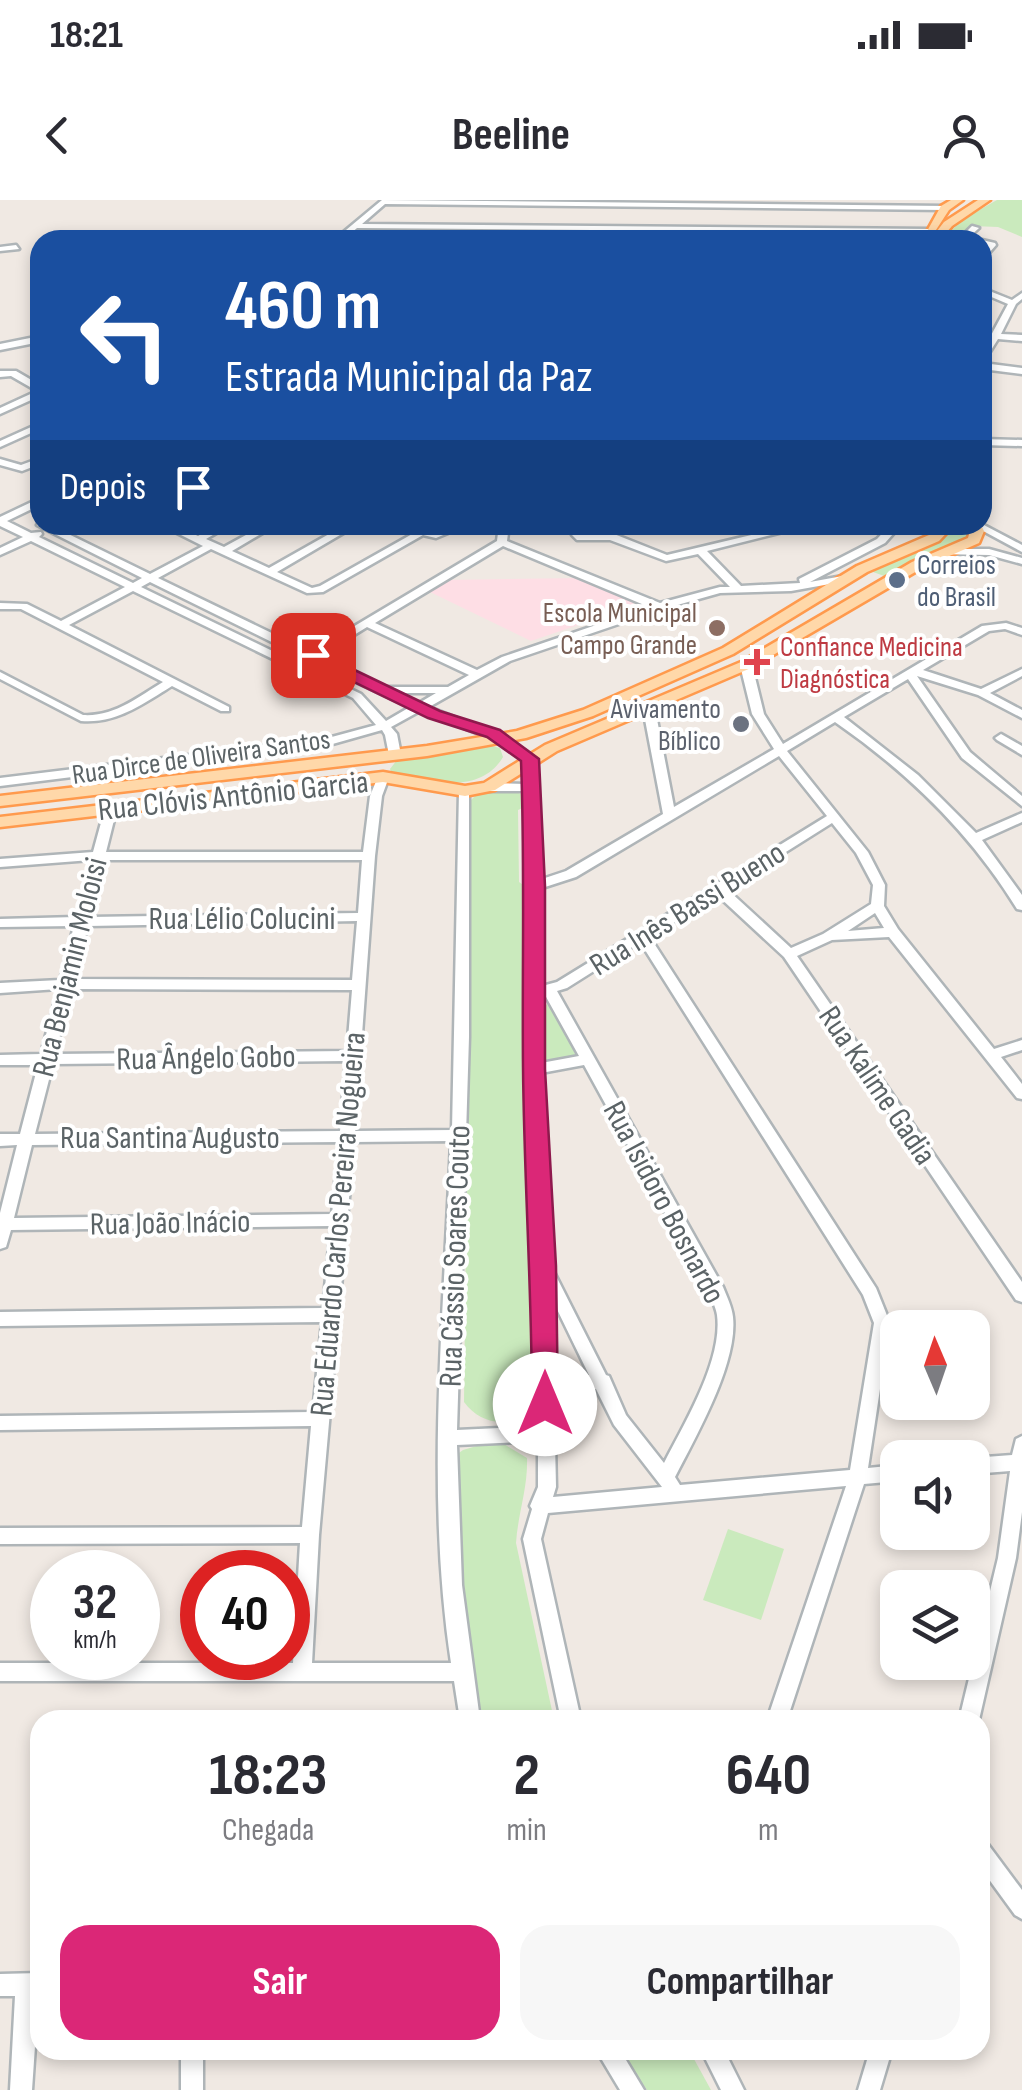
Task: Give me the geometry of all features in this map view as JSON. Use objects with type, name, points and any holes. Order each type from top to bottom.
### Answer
[{"type":"main road","points":[[934,230],[945,208],[958,200]]},
{"type":"main road","points":[[940,230],[984,200]]},
{"type":"main road","points":[[945,208],[969,210]]},
{"type":"main road","name":"Rua Clóvis Antônio Garcia","points":[[0,801],[395,755],[500,739],[560,723],[654,686],[728,651],[855,574],[937,535]]},
{"type":"main road","points":[[465,791],[488,786],[530,759],[645,714],[739,668],[945,552],[974,540],[976,535]]},
{"type":"main road","points":[[855,574],[887,584]]},
{"type":"main road","points":[[500,739],[530,759]]},
{"type":"main road","points":[[383,777],[387,762],[395,755]]},
{"type":"main road","name":"Rua Clóvis Antônio Garcia","points":[[0,822],[383,777],[465,791]]},
{"type":"street","points":[[724,202],[742,200]]},
{"type":"street","points":[[350,230],[384,201],[724,202],[945,208]]},
{"type":"street","points":[[619,203],[619,228]]},
{"type":"street","points":[[355,226],[688,230]]},
{"type":"street","points":[[0,248],[16,246]]},
{"type":"street","points":[[992,294],[1013,302]]},
{"type":"street","points":[[992,342],[1013,302],[1022,295]]},
{"type":"street","points":[[995,336],[1022,338]]},
{"type":"street","points":[[0,347],[30,342]]},
{"type":"street","points":[[992,365],[1019,371],[1022,389]]},
{"type":"street","points":[[0,374],[13,373],[30,384]]},
{"type":"street","points":[[1,399],[30,393]]},
{"type":"street","points":[[0,411],[30,396]]},
{"type":"street","points":[[1,399],[12,406]]},
{"type":"street","points":[[0,444],[30,430]]},
{"type":"street","points":[[992,442],[1022,443]]},
{"type":"street","points":[[0,462],[18,468],[30,464]]},
{"type":"street","points":[[0,522],[30,506]]},
{"type":"street","points":[[0,509],[30,520]]},
{"type":"street","points":[[0,522],[357,696],[394,738],[395,755]]},
{"type":"street","points":[[992,534],[1022,549]]},
{"type":"street","points":[[64,535],[381,690],[500,739]]},
{"type":"street","points":[[187,535],[305,590],[318,591],[409,535]]},
{"type":"street","points":[[197,540],[206,535]]},
{"type":"street","points":[[223,552],[253,535]]},
{"type":"street","points":[[268,573],[334,535]]},
{"type":"street","points":[[502,542],[503,535]]},
{"type":"street","points":[[615,535],[658,557],[764,535]]},
{"type":"street","points":[[810,603],[791,588],[887,535]]},
{"type":"street","points":[[0,552],[31,536]]},
{"type":"street","points":[[881,541],[902,553]]},
{"type":"street","points":[[881,541],[881,551],[887,559]]},
{"type":"street","points":[[502,542],[659,607]]},
{"type":"street","points":[[298,666],[502,542]]},
{"type":"street","points":[[61,625],[210,546]]},
{"type":"street","points":[[700,550],[738,589]]},
{"type":"street","points":[[945,552],[989,552],[1022,561]]},
{"type":"street","name":"Rua Dirce de Oliveira Santos","points":[[0,782],[295,747],[385,726],[422,708],[474,674],[526,651],[659,607],[720,590],[791,588],[855,574]]},
{"type":"street","points":[[0,593],[225,709]]},
{"type":"street","points":[[0,606],[23,606]]},
{"type":"street","points":[[366,623],[474,674]]},
{"type":"street","points":[[536,886],[563,878],[606,854],[986,628],[1006,626],[1022,632]]},
{"type":"street","points":[[739,668],[750,682],[758,714],[782,752],[836,816],[875,875],[877,906],[893,932],[1022,1094]]},
{"type":"street","points":[[982,692],[1022,672]]},
{"type":"street","points":[[914,674],[982,692],[1022,715]]},
{"type":"street","points":[[914,674],[966,755],[1022,802]]},
{"type":"street","points":[[0,675],[81,718],[92,720],[111,716],[171,682]]},
{"type":"street","points":[[381,690],[450,690]]},
{"type":"street","points":[[645,714],[670,816]]},
{"type":"street","points":[[837,718],[901,764],[972,840],[1014,890],[1022,906]]},
{"type":"street","points":[[1001,738],[1022,751]]},
{"type":"street","points":[[530,759],[542,991],[534,1069],[546,1393],[546,1487],[532,1539],[569,1710]]},
{"type":"street","name":"Rua Eduardo Carlos Pereira Nogueira","points":[[309,1550],[348,1136],[368,856],[376,796],[383,777]]},
{"type":"street","points":[[488,786],[532,788]]},
{"type":"street","name":"Rua Cássio Soares Couto","points":[[465,791],[459,1136],[446,1511],[468,1710]]},
{"type":"street","name":"Rua Benjamin Moloisi","points":[[0,1243],[110,808]]},
{"type":"street","name":"Rua Inês Bassi Bueno","points":[[542,991],[562,985],[836,816]]},
{"type":"street","points":[[972,840],[1021,820]]},
{"type":"street","points":[[535,868],[563,870],[606,854]]},
{"type":"street","points":[[0,863],[96,856],[368,856]]},
{"type":"street","name":"Rua Kalime Gadia","points":[[718,888],[789,954],[1022,1295]]},
{"type":"street","points":[[789,954],[877,906]]},
{"type":"street","name":"Rua Lélio Colucini","points":[[0,923],[363,918]]},
{"type":"street","points":[[828,936],[893,932]]},
{"type":"street","points":[[644,936],[878,1309],[882,1324],[858,1476],[779,1710]]},
{"type":"street","points":[[0,988],[65,984],[357,986]]},
{"type":"street","name":"Rua Isidoro Bosnardo","points":[[542,991],[588,1059],[725,1314],[724,1332],[702,1406],[671,1485]]},
{"type":"street","points":[[990,1055],[1022,1045]]},
{"type":"street","name":"Rua Ângelo Gobo","points":[[0,1060],[352,1056]]},
{"type":"street","points":[[534,1069],[588,1059]]},
{"type":"street","name":"Rua Santina Augusto","points":[[0,1140],[459,1136]]},
{"type":"street","name":"Rua João Inácio","points":[[3,1224],[339,1220]]},
{"type":"street","points":[[544,1266],[620,1420],[671,1485]]},
{"type":"street","points":[[0,1319],[330,1315]]},
{"type":"street","points":[[546,1393],[572,1383],[603,1381]]},
{"type":"street","points":[[0,1423],[321,1419]]},
{"type":"street","points":[[446,1438],[544,1433]]},
{"type":"street","points":[[972,1710],[1007,1558],[1021,1456],[990,1462]]},
{"type":"street","points":[[540,1506],[671,1485],[880,1474]]},
{"type":"street","points":[[0,1536],[310,1535]]},
{"type":"street","points":[[0,1672],[180,1672]]},
{"type":"street","points":[[310,1672],[461,1672]]},
{"type":"street","points":[[990,1864],[1022,1908]]},
{"type":"street","points":[[0,1986],[30,1984]]},
{"type":"street","points":[[21,2090],[30,2017]]},
{"type":"street","points":[[192,2060],[192,2090]]},
{"type":"street","points":[[614,2060],[633,2090]]},
{"type":"street","points":[[717,2060],[733,2090]]},
{"type":"street","points":[[870,2090],[878,2060]]},
{"type":"shaded area","points":[[582,578],[632,601],[634,606],[531,641],[428,591],[444,580]]},
{"type":"green space","points":[[997,200],[1022,200],[1022,237],[998,227],[952,230]]},
{"type":"green space","points":[[949,535],[973,535],[887,577],[873,572],[876,567]]},
{"type":"green space","points":[[487,745],[500,748],[503,757],[493,769],[468,781],[422,780],[392,774],[390,769],[397,760]]},
{"type":"green space","points":[[502,789],[526,795],[527,806],[518,810],[519,882],[529,889],[538,1402],[521,1417],[501,1422],[481,1417],[464,1402],[471,800],[477,794]]},
{"type":"green space","points":[[547,1004],[554,1008],[577,1058],[546,1064],[543,1009]]},
{"type":"green space","points":[[490,1442],[504,1444],[527,1458],[516,1543],[552,1710],[477,1710],[467,1660],[452,1458],[463,1450]]},
{"type":"green space","points":[[728,1529],[784,1549],[761,1620],[703,1600]]},
{"type":"green space","points":[[626,2060],[694,2060],[711,2090],[647,2090]]},
{"type":"place","name":"Correios do Brasil","points":[[897,580]]},
{"type":"place","name":"Escola Municipal Campo Grande","points":[[717,628]]},
{"type":"place","name":"Confiance Medicina Diagnóstica","points":[[757,662]]},
{"type":"place","name":"Avivamento Bíblico","points":[[741,724]]},
{"type":"route","points":[[313,655],[404,701],[494,734],[530,759],[536,886],[534,1069],[544,1266],[545,1404]]}]
